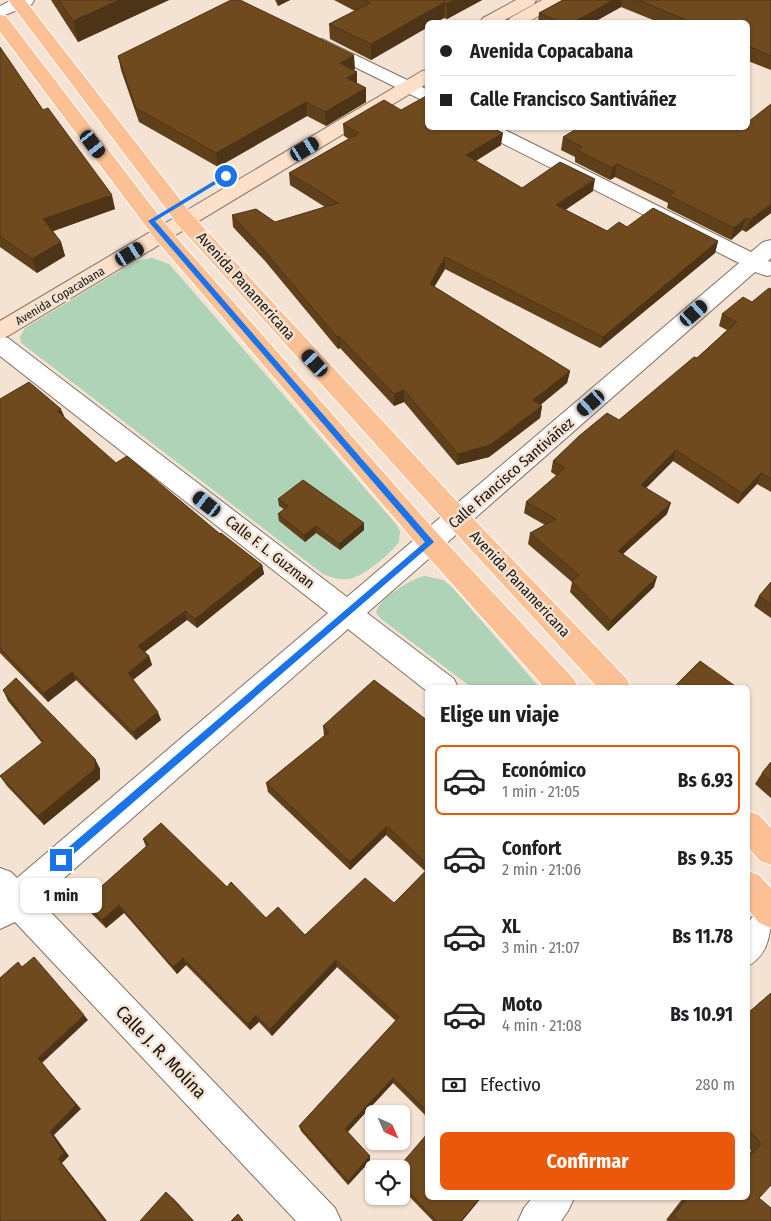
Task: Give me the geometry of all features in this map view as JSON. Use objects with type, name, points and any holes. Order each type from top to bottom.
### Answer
[{"type":"main road","points":[[493,20],[528,0]]},
{"type":"main road","points":[[519,20],[554,0]]},
{"type":"main road","name":"Avenida Panamericana","points":[[21,1],[180,214],[458,519],[614,685]]},
{"type":"main road","name":"Avenida Panamericana","points":[[0,20],[157,228],[430,542],[561,685]]},
{"type":"main road","name":"Avenida Copacabana","points":[[0,331],[157,228],[399,83],[425,61]]},
{"type":"main road","name":"Avenida Copacabana","points":[[399,83],[425,76]]},
{"type":"main road","name":"Avenida Copacabana","points":[[0,310],[157,228]]},
{"type":"main road","points":[[750,827],[771,850]]},
{"type":"main road","points":[[750,888],[771,913]]},
{"type":"street","points":[[0,12],[21,1]]},
{"type":"street","points":[[304,35],[425,96]]},
{"type":"street","points":[[491,130],[765,260]]},
{"type":"street","name":"Calle Francisco Santiváñez","points":[[5,899],[765,260]]},
{"type":"street","name":"Calle F. L. Guzman","points":[[0,344],[440,685]]},
{"type":"street","name":"Calle J. R. Molina","points":[[5,899],[322,1221]]},
{"type":"street","points":[[750,903],[771,913]]},
{"type":"street","points":[[750,947],[771,919]]},
{"type":"street","points":[[537,1221],[553,1200]]},
{"type":"green space","points":[[152,258],[169,264],[396,524],[400,531],[399,542],[382,559],[360,575],[353,578],[338,579],[323,574],[21,343],[20,337],[25,328],[136,261]]},
{"type":"green space","points":[[425,576],[443,580],[452,587],[537,685],[468,685],[380,618],[376,613],[382,602],[404,585]]},
{"type":"building","points":[[59,0],[119,0],[73,21]]},
{"type":"building","points":[[231,0],[240,0],[354,55],[340,63],[357,72],[347,78],[366,88],[325,112],[306,102],[216,153],[136,108],[118,56]]},
{"type":"building","points":[[364,0],[454,0],[447,4],[445,2],[371,44],[329,24],[370,3]]},
{"type":"building","points":[[563,0],[613,0],[578,20],[555,20],[539,13]]},
{"type":"building","points":[[638,0],[771,0],[771,56],[750,47],[750,20],[686,20]]},
{"type":"building","points":[[0,47],[43,110],[48,108],[112,195],[43,219],[61,242],[32,259],[0,236]]},
{"type":"building","points":[[425,97],[425,130],[496,130],[503,133],[466,155],[522,188],[560,162],[595,179],[556,205],[607,231],[619,222],[627,227],[653,208],[718,241],[603,337],[445,257],[430,284],[570,371],[533,400],[542,406],[490,445],[458,454],[404,390],[394,394],[339,336],[337,337],[232,215],[256,209],[275,222],[338,203],[289,173],[359,133],[343,124],[384,100],[401,110]]},
{"type":"building","points":[[771,104],[771,204],[750,220],[746,218],[734,228],[670,196],[674,192],[617,164],[612,168],[577,150],[582,147],[563,137],[575,130],[750,130],[750,120]]},
{"type":"building","points":[[769,288],[771,289],[771,479],[761,473],[742,493],[676,450],[641,485],[671,503],[618,551],[657,577],[611,621],[572,581],[579,575],[530,533],[556,519],[526,502],[565,468],[553,461],[579,436],[607,413],[619,420],[694,357],[697,358],[737,322],[722,314],[743,297],[752,302]]},
{"type":"building","points":[[29,382],[61,409],[57,411],[116,463],[127,456],[220,534],[262,565],[195,619],[185,611],[138,646],[149,656],[128,673],[158,712],[133,732],[72,672],[44,693],[0,648],[0,399]]},
{"type":"building","points":[[303,480],[364,523],[339,544],[316,526],[304,535],[278,514],[288,506],[278,499]]},
{"type":"building","points":[[771,582],[771,605],[759,596]]},
{"type":"building","points":[[700,661],[734,685],[676,685]]},
{"type":"building","points":[[16,678],[95,759],[95,769],[38,816],[0,776],[43,742],[3,690]]},
{"type":"building","points":[[374,680],[425,719],[425,862],[387,826],[350,862],[266,783],[329,732],[323,726]]},
{"type":"building","points":[[771,762],[771,781],[762,773]]},
{"type":"building","points":[[161,823],[227,887],[231,882],[266,918],[278,907],[305,935],[365,878],[394,903],[425,872],[425,1109],[393,1078],[368,1105],[365,1105],[365,1108],[345,1129],[370,1156],[348,1181],[299,1126],[399,1017],[336,960],[270,1029],[256,1015],[248,1024],[183,958],[173,967],[119,905],[102,920],[84,902],[149,844],[143,839]]},
{"type":"building","points":[[34,957],[84,1015],[38,1058],[76,1105],[50,1132],[64,1153],[58,1159],[104,1221],[0,1221],[0,978],[18,962],[22,967]]},
{"type":"building","points":[[771,993],[771,1185],[759,1198],[771,1208],[771,1221],[680,1221],[674,1215],[685,1200],[750,1200],[750,1156],[761,1144],[750,1130],[750,1011]]},
{"type":"building","points":[[425,1136],[425,1200],[478,1200],[461,1221],[437,1221],[410,1193],[410,1160],[405,1160]]},
{"type":"building","points":[[166,1192],[193,1221],[140,1221]]},
{"type":"building","points":[[238,1214],[243,1221],[231,1221]]},
{"type":"route","points":[[61,860],[430,542],[151,221],[226,176]]}]
